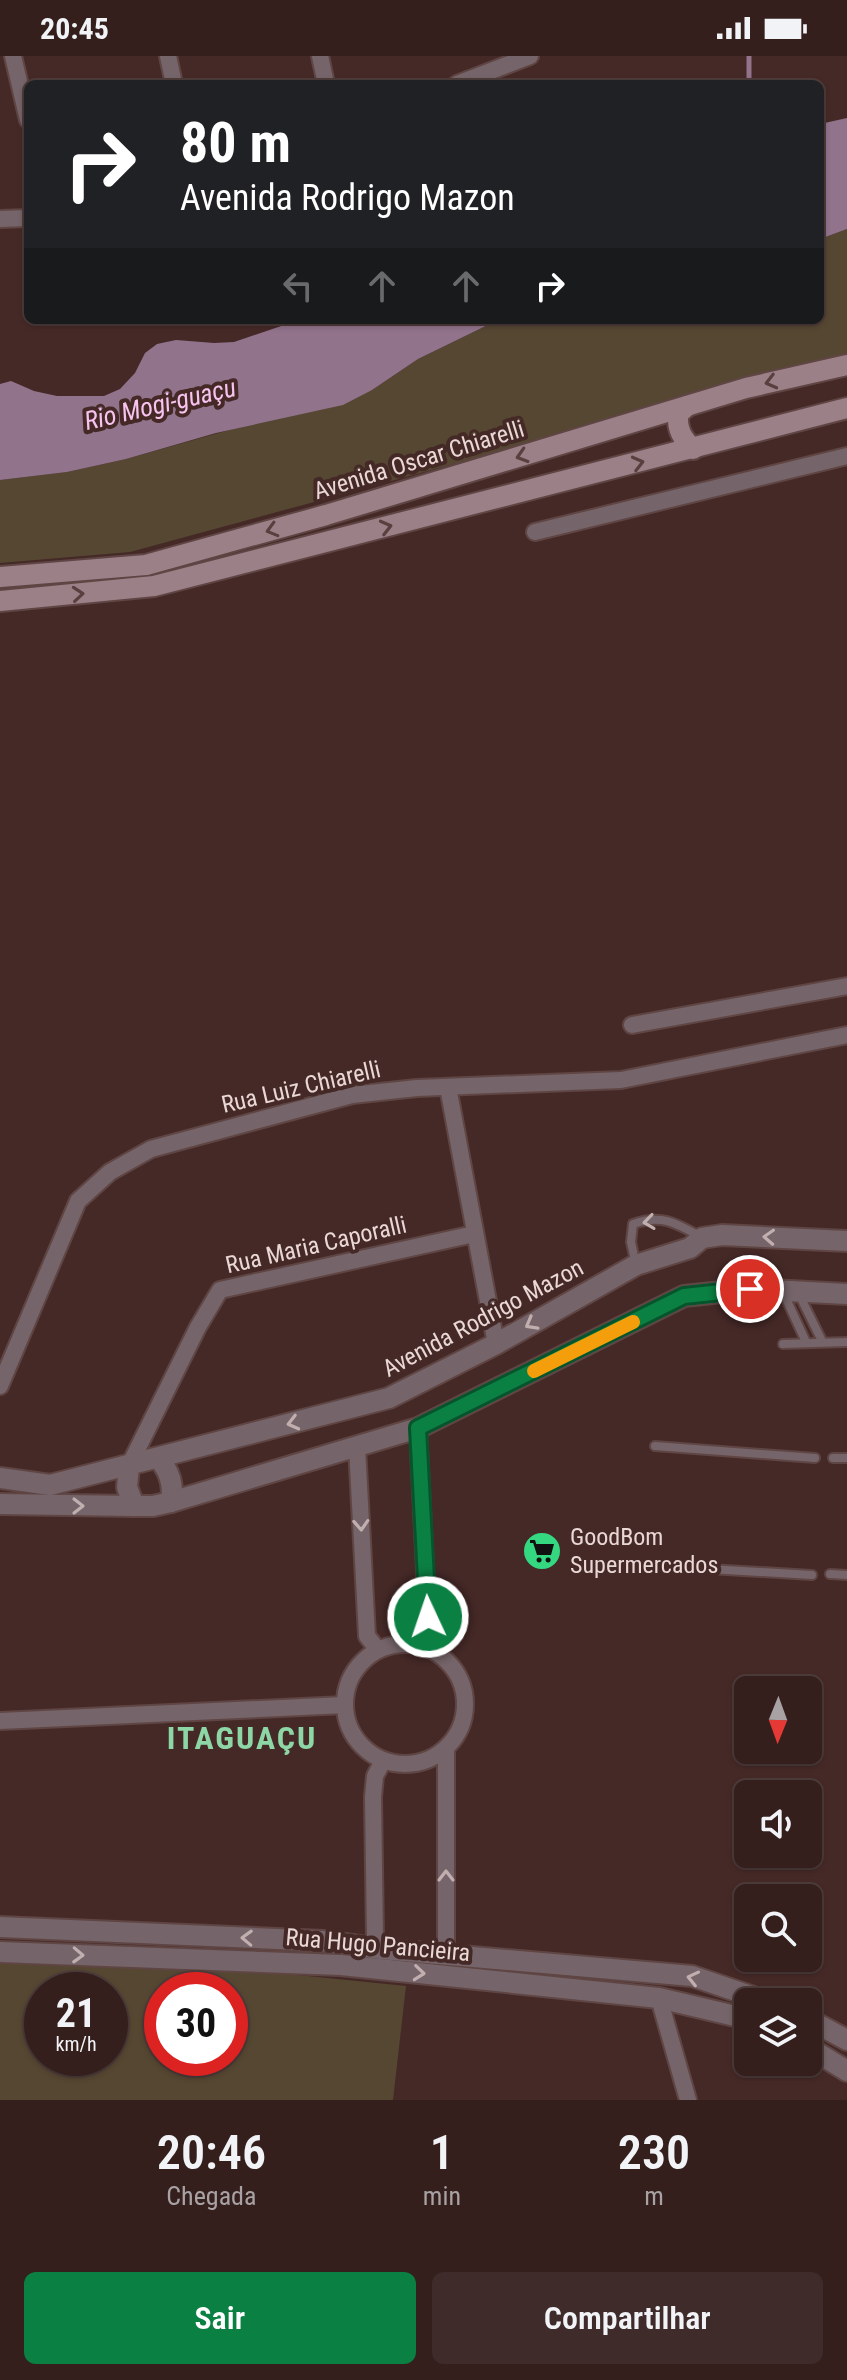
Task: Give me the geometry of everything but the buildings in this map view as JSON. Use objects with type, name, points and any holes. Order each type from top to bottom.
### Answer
[{"type":"main road","name":"Avenida Oscar Chiarelli","points":[[0,577],[146,565],[326,515],[746,388],[847,365]]},
{"type":"main road","points":[[687,406],[678,414],[678,425],[681,437],[693,449]]},
{"type":"main road","points":[[0,601],[154,586],[847,408]]},
{"type":"street","points":[[13,56],[24,103]]},
{"type":"street","points":[[168,56],[173,80]]},
{"type":"street","points":[[320,56],[325,80]]},
{"type":"street","points":[[467,80],[530,56]]},
{"type":"street","points":[[0,219],[24,218]]},
{"type":"street","points":[[535,532],[847,456]]},
{"type":"street","points":[[632,1025],[847,986]]},
{"type":"street","name":"Rua Luiz Chiarelli","points":[[0,1386],[78,1201],[110,1172],[151,1149],[352,1095],[417,1088],[621,1080],[847,1035]]},
{"type":"street","points":[[448,1087],[496,1344]]},
{"type":"street","name":"Rua Maria Caporalli","points":[[129,1466],[198,1327],[220,1290],[474,1234]]},
{"type":"street","name":"Avenida Rodrigo Mazon","points":[[0,1478],[50,1485],[389,1398],[496,1344],[636,1265],[690,1248],[702,1238],[722,1235],[847,1241]]},
{"type":"street","points":[[0,1504],[153,1506],[171,1502],[418,1428],[684,1296],[739,1289],[847,1294]]},
{"type":"street","points":[[418,1428],[429,1649]]},
{"type":"street","points":[[357,1447],[367,1636],[378,1650]]},
{"type":"street","points":[[158,1458],[170,1476],[171,1502]]},
{"type":"street","points":[[129,1466],[127,1487],[134,1506]]},
{"type":"street","points":[[409,1644],[429,1649],[446,1659],[459,1675],[466,1694],[466,1715],[459,1734],[446,1749],[429,1760],[410,1765],[383,1761],[358,1742],[348,1725],[345,1705],[347,1686],[356,1668],[378,1650],[409,1644]]},
{"type":"street","points":[[0,1721],[345,1705]]},
{"type":"street","points":[[442,1954],[446,1940],[446,1749]]},
{"type":"street","points":[[381,1949],[375,1938],[373,1797],[375,1776],[383,1761]]},
{"type":"street","name":"Rua Hugo Pancieira","points":[[0,1927],[323,1941],[381,1949],[692,1976],[734,1990]]},
{"type":"street","name":"Rua Hugo Pancieira","points":[[0,1952],[341,1965],[659,1998],[734,2016]]},
{"type":"street","points":[[659,1998],[688,2100]]},
{"type":"street","points":[[822,2027],[847,2040]]},
{"type":"street","points":[[822,2056],[847,2071]]},
{"type":"lane","points":[[636,1265],[631,1242],[633,1224],[665,1220],[702,1238]]},
{"type":"lane","points":[[790,1291],[822,1341]]},
{"type":"lane","points":[[790,1291],[806,1342]]},
{"type":"lane","points":[[783,1344],[847,1342]]},
{"type":"lane","points":[[655,1446],[815,1458]]},
{"type":"lane","points":[[833,1458],[847,1458]]},
{"type":"lane","points":[[675,1567],[812,1575]]},
{"type":"lane","points":[[830,1574],[847,1575]]},
{"type":"shaded area","points":[[847,229],[847,357],[130,552],[0,563],[0,480],[67,472],[126,459],[372,390],[418,359],[490,324],[824,324],[824,238]]},
{"type":"shaded area","points":[[0,1960],[170,1966],[288,1974],[406,1986],[393,2100],[0,2100]]},
{"type":"water","points":[[847,118],[847,229],[824,238],[824,123]]},
{"type":"water","name":"Rio Mogi-guaçu","points":[[287,324],[490,324],[418,359],[343,405],[216,433],[67,472],[0,480],[0,384],[11,381],[57,396],[104,396],[120,389],[135,373],[145,353],[157,344],[176,340],[234,342]]},
{"type":"waterway","points":[[749,56],[749,80]]},
{"type":"slow traffic","points":[[534,1371],[633,1322]]},
{"type":"place","name":"GoodBom Supermercados","points":[[542,1551]]},
{"type":"district","name":"ITAGUAÇU","points":[[242,1738]]},
{"type":"route","points":[[428,1617],[418,1428],[684,1296],[750,1289]]}]
